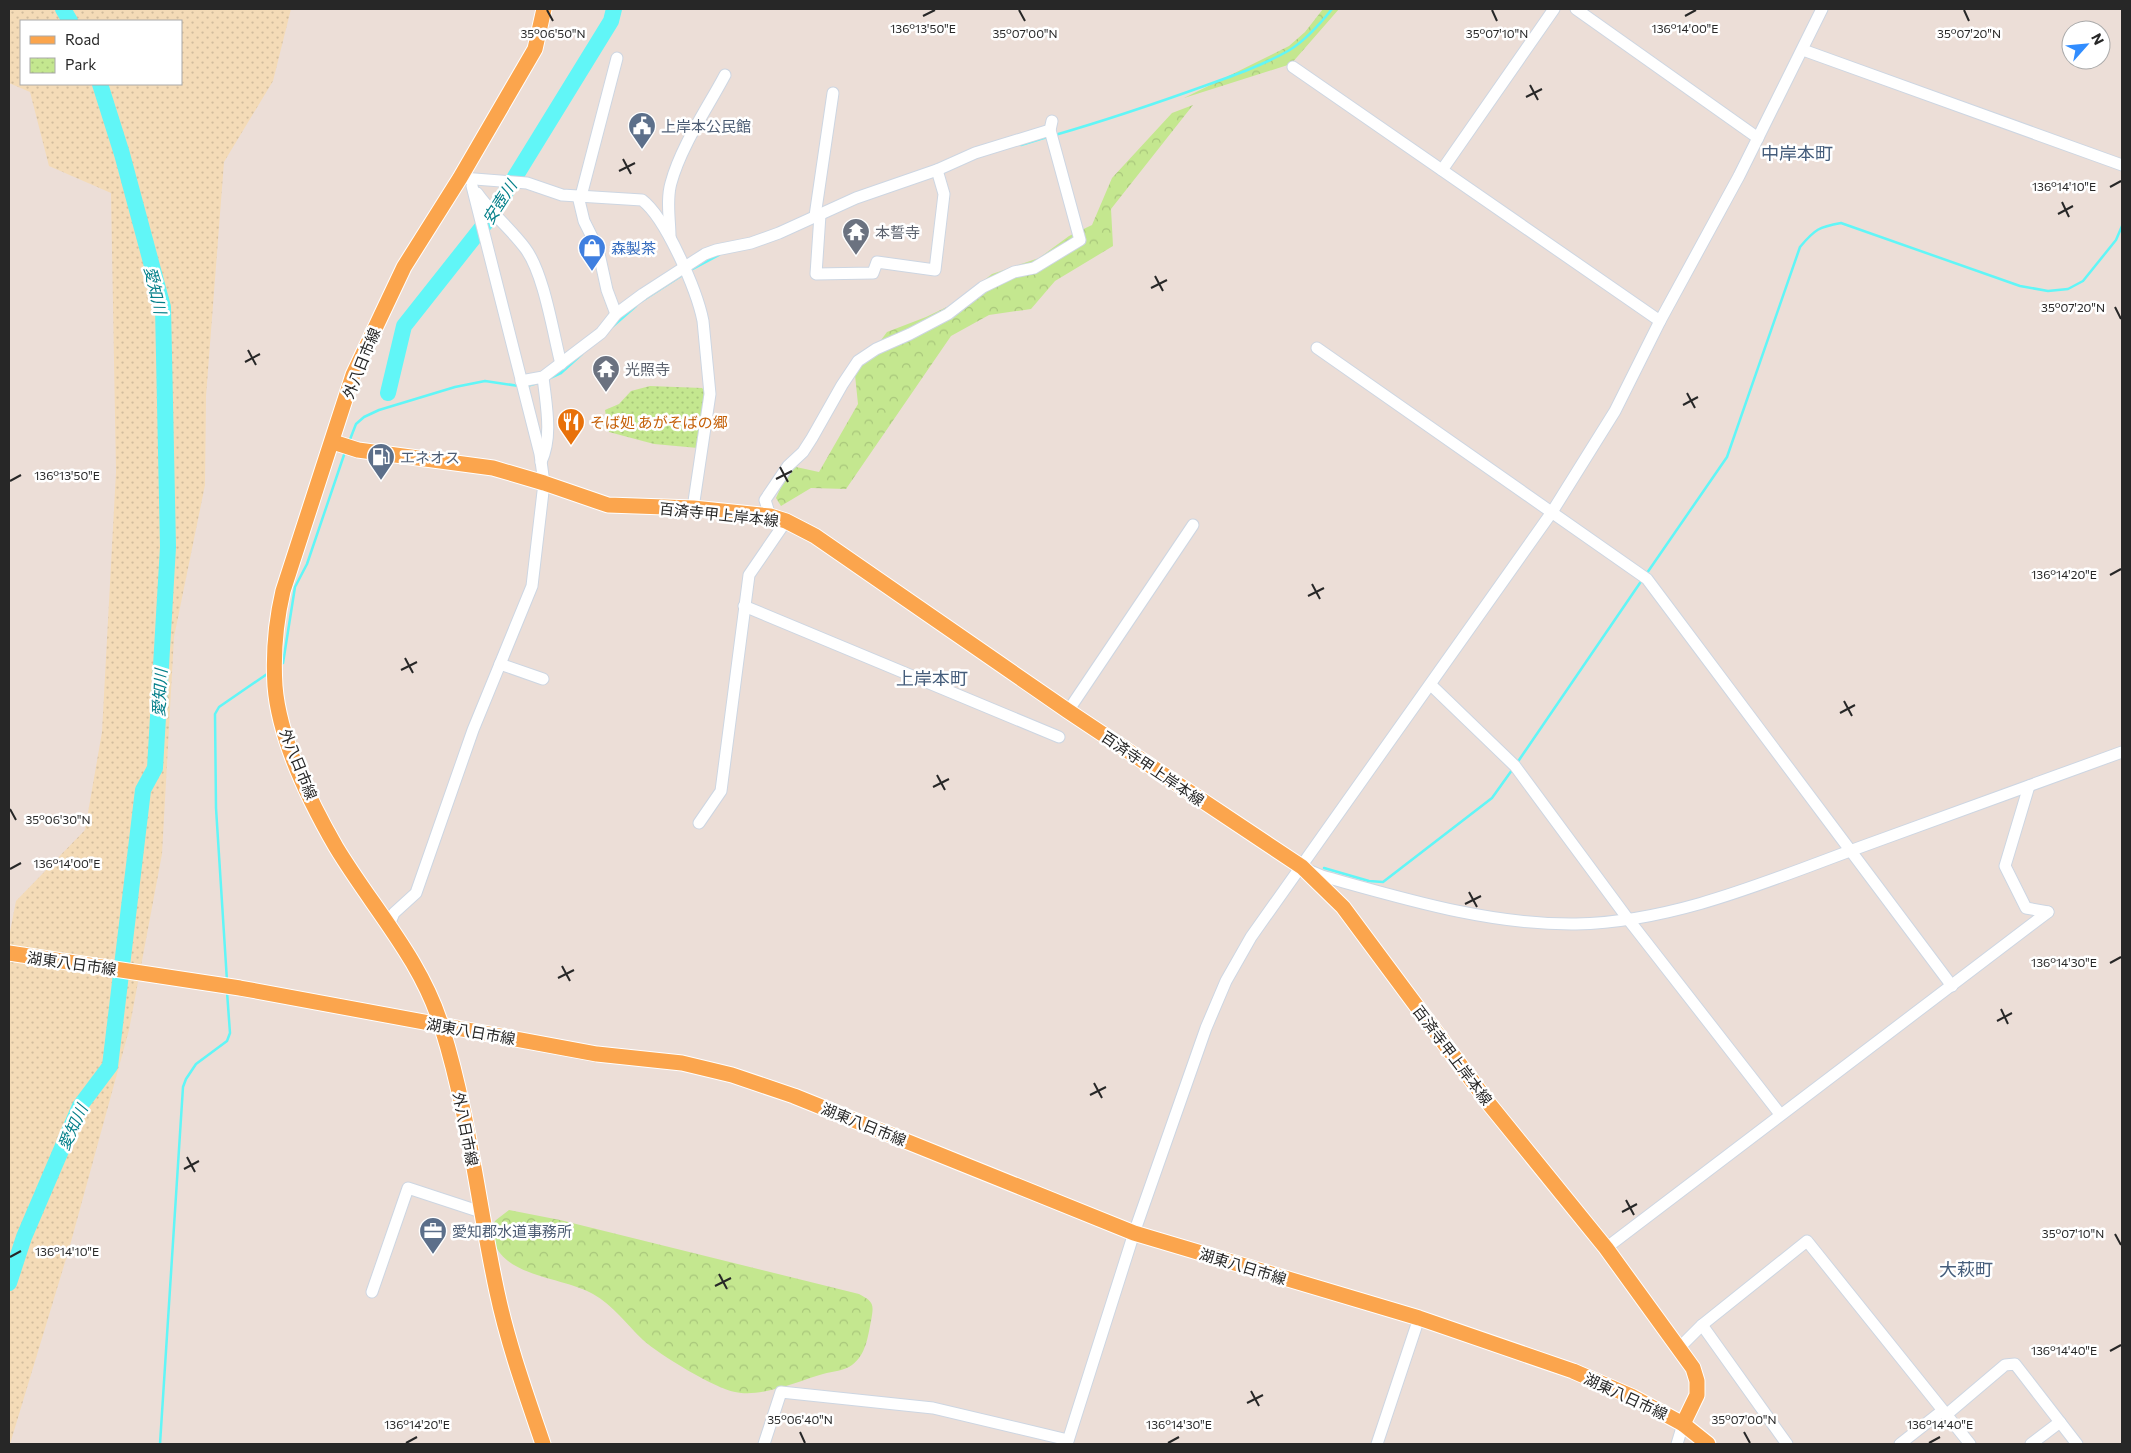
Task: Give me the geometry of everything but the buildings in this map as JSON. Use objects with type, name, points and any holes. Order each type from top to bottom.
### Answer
[{"type":"main road","name":"外八日市線","points":[[544,9],[535,49],[466,182],[404,268],[353,375],[345,446],[282,591],[277,618],[275,686],[285,734],[300,775],[336,847],[390,925],[427,988],[442,1026],[459,1090],[481,1212],[507,1336],[544,1444]]},
{"type":"main road","name":"百済寺甲上岸本線","points":[[345,446],[493,468],[608,505],[692,508],[770,516],[786,521],[814,536],[1068,711],[1302,867],[1343,907],[1490,1105],[1606,1248],[1693,1368],[1697,1381],[1697,1396],[1683,1424]]},
{"type":"main road","name":"湖東八日市線","points":[[9,953],[240,988],[597,1054],[682,1063],[732,1075],[794,1096],[1134,1234],[1419,1318],[1573,1370],[1633,1397],[1683,1424]]},
{"type":"main road","points":[[1683,1424],[1708,1444]]},
{"type":"street","points":[[1442,170],[1554,9]]},
{"type":"street","points":[[1576,9],[1758,138]]},
{"type":"street","points":[[764,1444],[781,1392],[933,1408],[1068,1442],[1134,1234],[1206,1028],[1226,981],[1252,937],[1552,512],[1615,411],[1660,321],[1758,138],[1822,9]]},
{"type":"street","points":[[1803,50],[2122,165]]},
{"type":"street","points":[[616,58],[580,196],[584,221],[598,249],[607,290],[616,314]]},
{"type":"street","points":[[1292,67],[1660,321]]},
{"type":"street","points":[[670,241],[669,201],[671,183],[687,144],[724,75]]},
{"type":"street","points":[[833,93],[817,215],[816,274],[873,273],[876,262],[935,270],[944,194],[937,170]]},
{"type":"street","points":[[521,381],[543,378],[601,333],[616,314],[643,294],[716,250],[752,243],[779,234],[864,195],[937,170],[975,153],[1051,125],[1080,240],[1034,268],[1014,272],[983,287],[948,314],[876,349],[858,362],[842,385],[803,452],[788,466],[765,500],[770,516]]},
{"type":"street","points":[[466,182],[527,183],[562,195],[642,200],[650,206],[659,219],[684,268],[700,310],[710,394],[692,508]]},
{"type":"street","points":[[466,182],[525,248],[537,267],[561,364]]},
{"type":"street","points":[[390,925],[394,913],[416,893],[473,730],[532,586],[544,483],[532,419],[466,182]]},
{"type":"street","points":[[1317,348],[1647,579],[1952,986]]},
{"type":"street","points":[[541,462],[547,449],[547,411],[543,378]]},
{"type":"street","points":[[699,823],[721,791],[728,752],[749,575],[786,521]]},
{"type":"street","points":[[1068,711],[1193,525]]},
{"type":"street","points":[[744,606],[1058,737]]},
{"type":"street","points":[[500,664],[543,678]]},
{"type":"street","points":[[1430,685],[1515,766],[1628,919],[1780,1114]]},
{"type":"street","points":[[1302,867],[1322,876],[1460,913],[1520,921],[1576,924],[1628,919],[1706,902],[2122,752]]},
{"type":"street","points":[[1606,1248],[2048,912],[2026,908],[2005,866],[2030,786]]},
{"type":"street","points":[[372,1292],[408,1188],[481,1212]]},
{"type":"street","points":[[1679,1348],[1702,1325],[1808,1240],[1970,1444]]},
{"type":"street","points":[[1377,1444],[1419,1318]]},
{"type":"street","points":[[1702,1325],[1787,1444]]},
{"type":"street","points":[[1900,1444],[1944,1413],[2005,1365],[2015,1364],[2076,1444]]},
{"type":"street","points":[[2031,1444],[2060,1422]]},
{"type":"street","points":[[1677,1444],[1683,1424]]},
{"type":"green space","points":[[1323,9],[1339,9],[1291,64],[1184,98],[1289,46],[1305,32]]},
{"type":"green space","points":[[1193,105],[1111,209],[1113,246],[1055,281],[1031,309],[989,315],[951,336],[846,489],[811,488],[781,506],[776,498],[788,472],[796,467],[819,472],[858,404],[855,375],[887,332],[926,317],[955,303],[992,274],[1039,258],[1069,236],[1092,225],[1112,178],[1172,113]]},
{"type":"green space","points":[[650,386],[702,388],[707,393],[698,448],[654,444],[609,432],[605,410],[619,404],[631,391]]},
{"type":"green space","points":[[509,1210],[560,1220],[859,1294],[868,1299],[872,1304],[866,1345],[857,1361],[842,1370],[757,1393],[735,1392],[726,1389],[674,1362],[651,1346],[613,1309],[593,1294],[524,1270],[502,1255],[495,1244],[491,1226]]},
{"type":"sand","points":[[10,9],[291,9],[273,81],[224,162],[206,396],[205,485],[174,637],[162,854],[129,1030],[69,1249],[9,1444],[9,937],[16,901],[85,830],[102,732],[116,472],[111,193],[49,166],[30,92],[9,83]]},
{"type":"waterway","name":"愛知川","points":[[63,9],[69,20]]},
{"type":"waterway","name":"安壺川","points":[[388,393],[404,326],[491,216],[611,21],[614,9]]},
{"type":"waterway","points":[[1055,135],[1169,98],[1269,61],[1300,42],[1332,9]]},
{"type":"waterway","name":"愛知川","points":[[9,1283],[24,1237],[80,1106],[110,1066],[143,790],[155,768],[168,547],[163,307],[122,154],[100,85]]},
{"type":"waterway","points":[[1021,145],[1047,137]]},
{"type":"waterway","points":[[1647,573],[1727,457],[1800,247],[1814,233],[1827,226],[1841,223],[2020,286],[2048,291],[2068,289],[2083,281],[2116,240],[2122,226]]},
{"type":"waterway","points":[[689,271],[719,255]]},
{"type":"waterway","points":[[642,301],[684,274]]},
{"type":"waterway","points":[[612,327],[636,306]]},
{"type":"waterway","points":[[550,378],[561,373],[582,354]]},
{"type":"waterway","points":[[349,442],[356,424],[364,417],[379,410],[455,387],[485,381],[519,386]]},
{"type":"waterway","points":[[527,386],[541,382]]},
{"type":"waterway","points":[[280,665],[283,663],[295,587],[307,564],[345,452]]},
{"type":"waterway","points":[[1517,763],[1642,580]]},
{"type":"waterway","points":[[227,981],[216,808],[215,714],[219,707],[270,672]]},
{"type":"waterway","points":[[1324,868],[1369,881],[1383,882],[1492,798],[1512,770]]},
{"type":"waterway","points":[[160,1444],[183,1087],[196,1064],[227,1041],[230,1033],[227,992]]},
{"type":"place","name":"上岸本公民館","points":[[642,150]]},
{"type":"place","name":"本誓寺","points":[[856,256]]},
{"type":"place","name":"森製茶","points":[[592,272]]},
{"type":"place","name":"光照寺","points":[[606,393]]},
{"type":"place","name":"そば処 あがそばの郷","points":[[571,446]]},
{"type":"place","name":"エネオス","points":[[381,481]]},
{"type":"place","name":"愛知郡水道事務所","points":[[433,1255]]},
{"type":"district","name":"中岸本町","points":[[1797,153]]},
{"type":"district","name":"上岸本町","points":[[932,678]]},
{"type":"district","name":"大萩町","points":[[1966,1269]]}]
